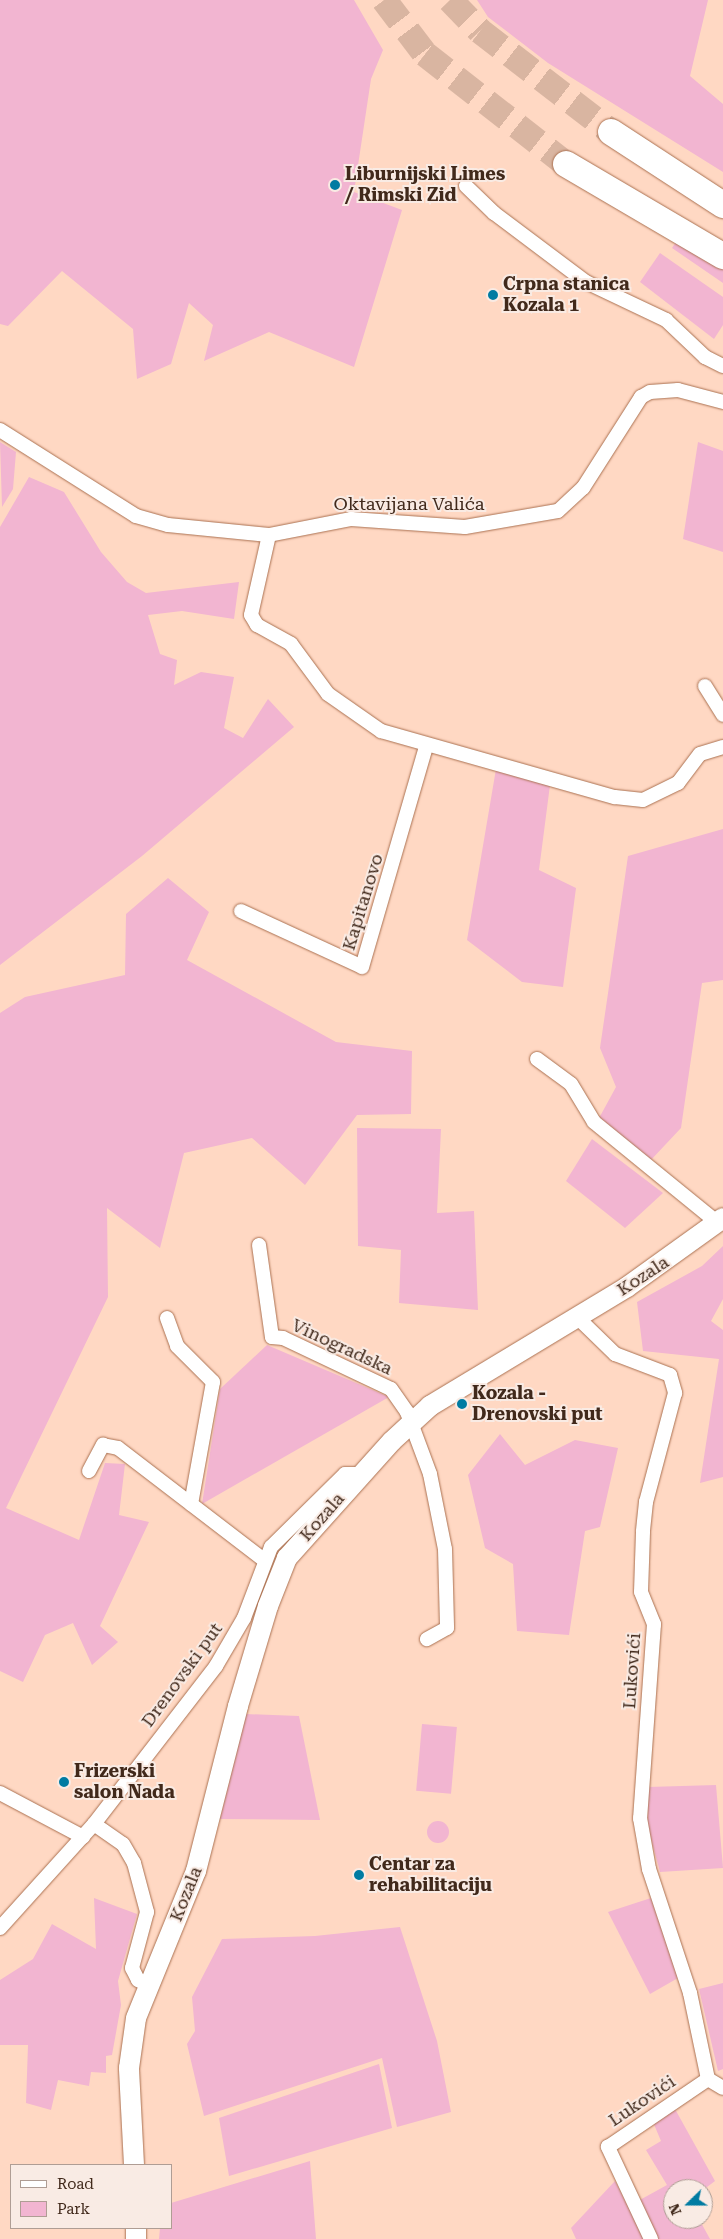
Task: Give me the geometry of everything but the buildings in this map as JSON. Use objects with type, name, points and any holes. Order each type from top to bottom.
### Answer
[{"type":"highway","points":[[611,132],[723,205]]},
{"type":"highway","points":[[566,164],[723,256]]},
{"type":"main road","name":"Kozala","points":[[134,2164],[129,2068],[147,1984],[201,1855],[238,1706],[276,1582],[297,1546],[360,1474],[410,1423],[457,1389],[578,1318],[720,1221]]},
{"type":"street","points":[[466,186],[494,213],[586,282],[666,320],[705,357],[723,366]]},
{"type":"street","name":"Oktavijana Valića","points":[[0,430],[136,516],[168,525],[269,535],[351,519],[465,527],[545,515],[577,496],[641,397],[650,392],[678,390],[723,402]]},
{"type":"street","points":[[269,535],[251,605],[256,625],[292,644],[328,694],[381,731],[426,747],[478,756],[614,797],[643,800],[678,783],[700,754],[723,747]]},
{"type":"street","points":[[705,686],[723,715]]},
{"type":"street","name":"Kapitanovo","points":[[241,911],[362,967],[426,747]]},
{"type":"street","points":[[537,1059],[571,1084],[594,1122],[720,1221]]},
{"type":"street","name":"Vinogradska","points":[[259,1245],[272,1337],[283,1338],[391,1389],[402,1402],[410,1423]]},
{"type":"street","points":[[167,1318],[177,1346],[213,1382],[191,1504]]},
{"type":"street","name":"Lukovići","points":[[578,1318],[615,1354],[670,1375],[675,1393],[646,1502],[643,1532],[641,1592],[654,1624],[640,1818],[649,1869],[690,1993],[708,2079],[608,2147],[651,2239]]},
{"type":"street","points":[[410,1423],[430,1474],[445,1550],[447,1628],[426,1639]]},
{"type":"street","points":[[89,1471],[104,1445],[118,1448],[264,1560]]},
{"type":"street","name":"Drenovski put","points":[[0,1928],[94,1824],[227,1650],[264,1560],[335,1482],[348,1473],[360,1474]]},
{"type":"street","points":[[0,1793],[83,1836]]},
{"type":"street","name":"Kozala","points":[[94,1824],[123,1844],[134,1863],[147,1912],[132,1968],[138,1980],[147,1984]]},
{"type":"street","points":[[708,2079],[723,2088]]},
{"type":"green space","points":[[0,0],[354,0],[383,50],[371,79],[354,192],[402,210],[354,367],[269,332],[204,361],[213,325],[189,303],[171,364],[137,379],[133,329],[62,271],[8,326],[0,324]]},
{"type":"green space","points":[[477,0],[708,0],[690,76],[723,104],[723,172],[548,63],[488,17]]},
{"type":"green space","points":[[676,242],[723,269],[723,283],[672,248]]},
{"type":"green space","points":[[660,253],[723,297],[723,325],[714,339],[640,282]]},
{"type":"green space","points":[[0,442],[16,452],[13,489],[2,507]]},
{"type":"green space","points":[[698,442],[723,451],[723,552],[683,539]]},
{"type":"green space","points":[[29,477],[64,492],[101,552],[127,582],[146,593],[239,582],[234,619],[182,611],[148,615],[160,654],[177,660],[174,685],[201,672],[234,677],[224,728],[243,738],[268,699],[294,727],[142,856],[0,965],[0,527]]},
{"type":"green space","points":[[496,769],[550,785],[539,870],[576,888],[563,987],[522,982],[467,940]]},
{"type":"green space","points":[[723,829],[723,980],[702,983],[681,1128],[650,1161],[598,1120],[616,1087],[600,1048],[628,856]]},
{"type":"green space","points":[[168,878],[209,912],[187,960],[336,1042],[412,1051],[411,1114],[357,1115],[305,1185],[252,1138],[184,1153],[160,1248],[107,1208],[108,1297],[6,1508],[79,1540],[105,1463],[125,1464],[119,1515],[149,1522],[100,1626],[118,1642],[92,1665],[73,1623],[45,1635],[23,1682],[0,1671],[0,1013],[25,997],[125,975],[126,914]]},
{"type":"green space","points":[[357,1128],[441,1129],[437,1213],[474,1211],[478,1310],[399,1303],[401,1250],[358,1246]]},
{"type":"green space","points":[[592,1139],[663,1193],[625,1228],[566,1181]]},
{"type":"green space","points":[[723,1246],[723,1299],[711,1321],[723,1330],[723,1477],[700,1483],[719,1359],[643,1351],[637,1302],[702,1266]]},
{"type":"green space","points":[[267,1345],[389,1397],[202,1504],[220,1389]]},
{"type":"green space","points":[[500,1434],[525,1465],[575,1440],[618,1448],[600,1527],[585,1531],[569,1635],[517,1631],[513,1564],[485,1548],[468,1475]]},
{"type":"green space","points":[[246,1714],[299,1716],[320,1820],[220,1819]]},
{"type":"green space","points":[[422,1724],[457,1727],[451,1794],[416,1791]]},
{"type":"green space","points":[[716,1785],[723,1868],[660,1872],[647,1824],[648,1787]]},
{"type":"green space","points":[[438,1821],[446,1824],[449,1832],[446,1840],[438,1843],[430,1840],[427,1832],[430,1824]]},
{"type":"green space","points":[[94,1898],[137,1914],[118,1981],[121,2005],[112,2055],[106,2056],[106,2073],[91,2072],[89,2086],[58,2080],[51,2110],[26,2103],[28,2045],[0,2045],[0,1980],[33,1959],[52,1924],[96,1949]]},
{"type":"green space","points":[[651,1898],[678,1978],[650,1994],[608,1912]]},
{"type":"green space","points":[[400,1927],[437,2041],[451,2112],[397,2127],[382,2058],[204,2116],[187,2044],[195,2031],[192,1997],[222,1939],[315,1936]]},
{"type":"green space","points":[[723,1983],[723,2069],[718,2071],[699,1989]]},
{"type":"green space","points":[[379,2064],[392,2128],[229,2176],[219,2118]]},
{"type":"green space","points":[[675,2109],[715,2181],[713,2182],[713,2179],[663,2179],[646,2150],[661,2141],[653,2122]]},
{"type":"green space","points":[[310,2161],[316,2239],[159,2239],[160,2229],[172,2229],[172,2203]]},
{"type":"green space","points":[[615,2181],[645,2239],[576,2239],[571,2228]]},
{"type":"green space","points":[[663,2187],[663,2229],[704,2229],[710,2239],[658,2239],[638,2201]]},
{"type":"tunnel","points":[[384,0],[425,54],[566,164]]},
{"type":"tunnel","points":[[450,0],[480,31],[611,132]]},
{"type":"place","name":"Liburnijski Limes / Rimski Zid","points":[[335,185]]},
{"type":"place","name":"Crpna stanica Kozala 1","points":[[493,295]]},
{"type":"place","name":"Kozala - Drenovski put","points":[[462,1404]]},
{"type":"place","name":"Frizerski salon Nada","points":[[64,1782]]},
{"type":"place","name":"Centar za rehabilitaciju","points":[[359,1875]]}]
